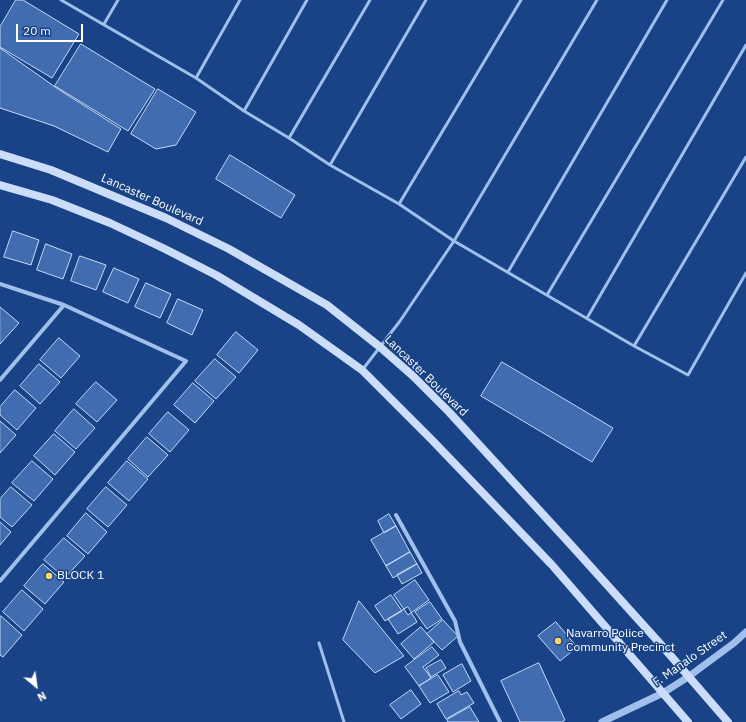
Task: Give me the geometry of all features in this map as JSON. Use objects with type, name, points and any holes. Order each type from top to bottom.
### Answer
[{"type":"main road","name":"Lancaster Boulevard","points":[[0,154],[51,170],[166,218],[229,249],[327,305],[380,347],[413,376],[449,412],[572,546],[728,722]]},
{"type":"main road","points":[[0,185],[52,200],[110,223],[216,275],[293,322],[362,370],[432,440],[552,565],[688,722]]},
{"type":"street","points":[[0,284],[64,305],[186,361],[0,582]]},
{"type":"street","points":[[0,380],[64,305]]},
{"type":"street","points":[[396,515],[455,621],[460,642],[500,722]]},
{"type":"street","name":"F. Manalo Street","points":[[602,722],[663,693],[688,677],[734,643],[746,632]]},
{"type":"lane","points":[[61,0],[196,78],[244,111],[330,165],[399,204],[454,241],[634,346],[688,375],[746,273]]},
{"type":"lane","points":[[104,24],[118,0]]},
{"type":"lane","points":[[196,78],[240,0]]},
{"type":"lane","points":[[244,111],[307,0]]},
{"type":"lane","points":[[289,138],[370,0]]},
{"type":"lane","points":[[330,165],[426,0]]},
{"type":"lane","points":[[399,204],[521,0]]},
{"type":"lane","points":[[362,370],[400,322],[454,241],[597,0]]},
{"type":"lane","points":[[508,272],[668,0]]},
{"type":"lane","points":[[547,295],[723,0]]},
{"type":"lane","points":[[587,318],[746,45]]},
{"type":"lane","points":[[634,346],[746,157]]},
{"type":"lane","points":[[319,643],[344,722]]},
{"type":"building","points":[[16,0],[23,0],[79,34],[52,78],[0,47],[0,27]]},
{"type":"building","points":[[81,44],[155,89],[128,131],[55,86]]},
{"type":"building","points":[[0,48],[58,89],[121,129],[108,152],[54,126],[0,108]]},
{"type":"building","points":[[158,89],[196,112],[176,145],[156,149],[131,134]]},
{"type":"building","points":[[230,155],[295,195],[281,218],[216,179]]},
{"type":"building","points":[[13,231],[39,240],[31,265],[4,257]]},
{"type":"building","points":[[46,244],[72,254],[63,279],[37,270]]},
{"type":"building","points":[[80,256],[106,265],[96,290],[71,281]]},
{"type":"building","points":[[114,268],[139,279],[128,303],[103,292]]},
{"type":"building","points":[[146,283],[171,294],[160,318],[135,307]]},
{"type":"building","points":[[178,299],[203,310],[192,335],[167,323]]},
{"type":"building","points":[[0,307],[19,323],[0,344]]},
{"type":"building","points":[[236,332],[258,350],[239,373],[217,355]]},
{"type":"building","points":[[59,338],[80,356],[61,378],[40,360]]},
{"type":"building","points":[[215,359],[236,377],[216,399],[195,381]]},
{"type":"building","points":[[502,362],[613,428],[592,462],[481,396]]},
{"type":"building","points":[[39,364],[60,382],[40,404],[20,386]]},
{"type":"building","points":[[96,382],[117,400],[97,422],[76,404]]},
{"type":"building","points":[[193,383],[214,401],[195,423],[174,405]]},
{"type":"building","points":[[15,390],[36,408],[17,430],[0,415],[0,407]]},
{"type":"building","points":[[74,409],[95,428],[76,449],[55,431]]},
{"type":"building","points":[[168,412],[189,430],[170,452],[149,434]]},
{"type":"building","points":[[0,421],[16,435],[0,453]]},
{"type":"building","points":[[54,434],[75,452],[55,475],[34,456]]},
{"type":"building","points":[[147,437],[168,455],[148,477],[128,459]]},
{"type":"building","points":[[32,461],[53,479],[34,501],[12,483]]},
{"type":"building","points":[[127,461],[148,479],[129,501],[108,483]]},
{"type":"building","points":[[11,487],[32,505],[12,527],[0,517],[0,499]]},
{"type":"building","points":[[106,487],[127,505],[108,527],[87,509]]},
{"type":"building","points":[[86,513],[107,532],[88,554],[67,536]]},
{"type":"building","points":[[389,514],[396,526],[384,533],[378,521]]},
{"type":"building","points":[[0,522],[11,532],[0,545]]},
{"type":"building","points":[[396,526],[410,552],[386,566],[371,540]]},
{"type":"building","points":[[64,538],[85,556],[65,578],[44,560]]},
{"type":"building","points":[[410,552],[417,564],[393,578],[386,566]]},
{"type":"building","points":[[43,564],[64,582],[45,604],[24,586]]},
{"type":"building","points":[[417,564],[422,573],[402,584],[397,575]]},
{"type":"building","points":[[415,580],[429,600],[408,615],[394,595]]},
{"type":"building","points":[[22,590],[43,609],[24,631],[3,612]]},
{"type":"building","points":[[391,595],[402,611],[385,621],[375,606]]},
{"type":"building","points":[[359,601],[404,656],[375,673],[343,640]]},
{"type":"building","points":[[430,602],[442,619],[427,629],[415,612]]},
{"type":"building","points":[[408,607],[417,622],[398,634],[388,619]]},
{"type":"building","points":[[1,616],[22,635],[3,657],[0,655]]},
{"type":"building","points":[[443,620],[458,636],[442,650],[427,634]]},
{"type":"building","name":"Navarro Police Community Precinct","points":[[556,622],[577,647],[560,661],[538,636]]},
{"type":"building","points":[[421,627],[434,642],[414,659],[401,644]]},
{"type":"building","points":[[432,647],[439,655],[423,667],[431,678],[419,686],[405,667]]},
{"type":"building","points":[[441,660],[446,668],[431,677],[426,668]]},
{"type":"building","points":[[539,663],[565,720],[562,722],[520,722],[501,681]]},
{"type":"building","points":[[462,664],[471,681],[453,692],[443,675]]},
{"type":"building","points":[[438,675],[449,692],[430,703],[419,686]]},
{"type":"building","points":[[411,690],[421,704],[401,719],[390,705]]},
{"type":"building","points":[[459,691],[461,695],[467,692],[474,703],[446,719],[437,704]]},
{"type":"building","points":[[470,707],[479,722],[448,722],[447,720]]},
{"type":"place","name":"BLOCK 1","points":[[49,576]]},
{"type":"place","name":"Navarro Police Community Precinct","points":[[558,641]]}]
